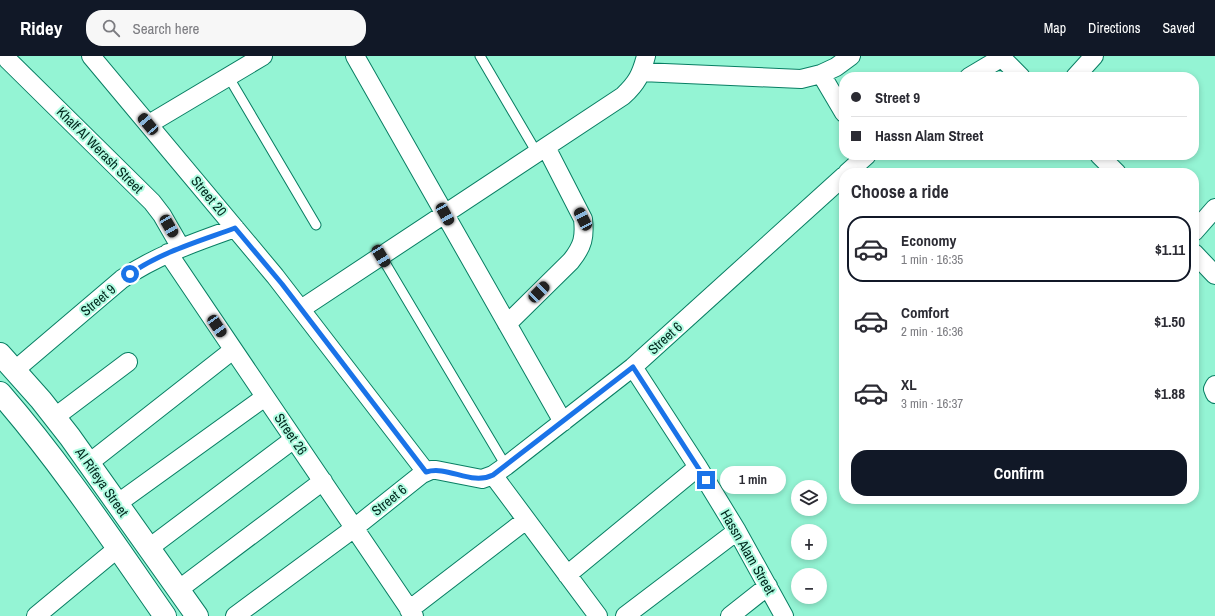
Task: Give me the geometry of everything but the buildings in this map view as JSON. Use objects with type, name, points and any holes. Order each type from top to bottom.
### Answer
[{"type":"street","name":"Street 20","points":[[91,56],[275,276],[426,472]]},
{"type":"street","points":[[148,124],[263,56]]},
{"type":"street","points":[[355,56],[563,422]]},
{"type":"street","points":[[301,309],[623,96],[634,86],[644,64],[801,79],[820,74],[836,67],[851,56]]},
{"type":"street","points":[[1080,72],[1094,56]]},
{"type":"street","points":[[977,72],[1000,57],[1016,72]]},
{"type":"street","name":"Khalf Al Werash Street","points":[[8,60],[152,202],[162,215],[174,251]]},
{"type":"street","points":[[820,74],[839,105]]},
{"type":"street","points":[[507,324],[572,261],[583,242],[583,219],[542,150]]},
{"type":"street","points":[[853,168],[862,160]]},
{"type":"street","points":[[1104,160],[1112,168]]},
{"type":"street","name":"Street 6","points":[[500,471],[633,367],[839,181]]},
{"type":"street","points":[[1199,226],[1215,208]]},
{"type":"street","name":"Street 9","points":[[15,370],[122,279],[137,269],[174,251],[235,228]]},
{"type":"street","name":"Street 26","points":[[174,251],[233,350],[411,613]]},
{"type":"street","points":[[1199,258],[1215,275]]},
{"type":"street","points":[[89,463],[233,350]]},
{"type":"street","name":"Al Rifeya Street","points":[[0,354],[55,417],[118,503],[197,616]]},
{"type":"street","points":[[55,417],[128,362]]},
{"type":"street","name":"Hassn Alam Street","points":[[633,367],[698,467],[737,531],[784,616]]},
{"type":"street","points":[[1215,385],[1213,389],[1215,394]]},
{"type":"street","name":"Al Rifeya Street","points":[[0,393],[44,445],[165,616]]},
{"type":"street","points":[[118,503],[265,397]]},
{"type":"street","points":[[149,548],[294,439]]},
{"type":"street","points":[[567,575],[698,467]]},
{"type":"street","points":[[426,472],[436,470],[482,479],[500,471],[526,520],[598,616]]},
{"type":"street","name":"Street 6","points":[[234,616],[353,529],[426,472]]},
{"type":"street","points":[[178,590],[323,482]]},
{"type":"street","points":[[411,613],[526,520]]},
{"type":"street","points":[[625,616],[737,531]]},
{"type":"street","points":[[36,616],[118,548]]},
{"type":"street","points":[[730,616],[768,586]]},
{"type":"lane","points":[[480,56],[542,150]]},
{"type":"lane","points":[[228,76],[316,224]]},
{"type":"lane","points":[[381,256],[500,471]]},
{"type":"route","points":[[130,274],[152,260],[235,228],[282,284],[426,472],[436,470],[482,479],[488,478],[506,466],[633,367],[706,480]]}]
